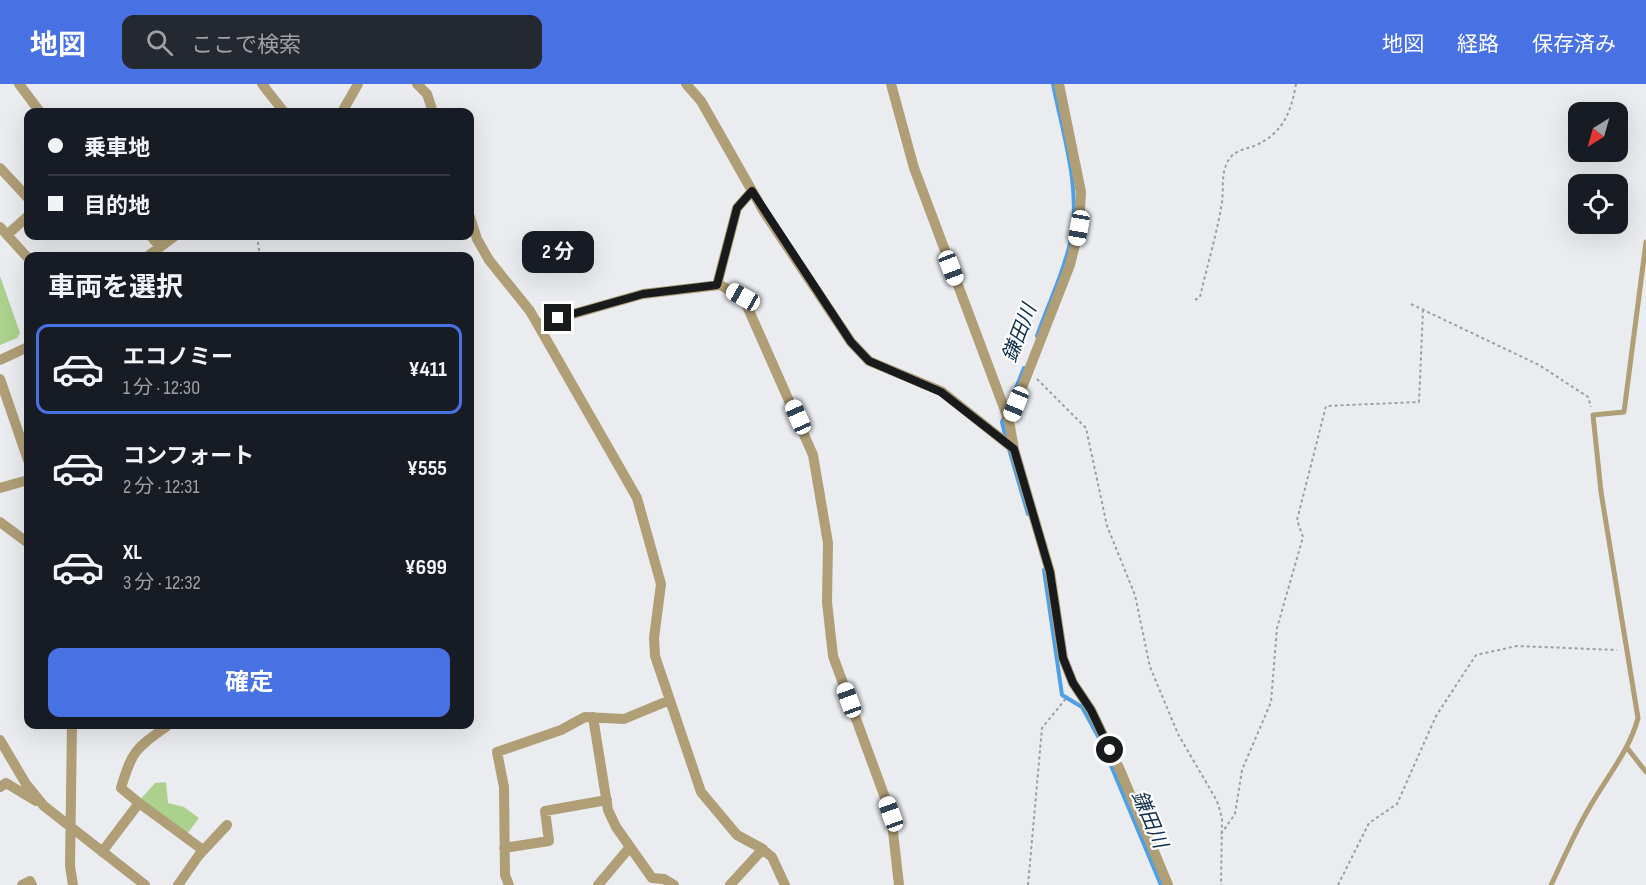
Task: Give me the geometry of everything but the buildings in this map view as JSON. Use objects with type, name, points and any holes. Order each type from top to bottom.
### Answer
[{"type":"street","points":[[19,84],[37,108]]},
{"type":"street","points":[[262,84],[281,108]]},
{"type":"street","points":[[344,108],[358,84]]},
{"type":"street","points":[[417,84],[427,94],[432,108]]},
{"type":"street","points":[[686,84],[701,101],[752,191],[851,342],[869,361],[941,392],[1014,449]]},
{"type":"street","points":[[891,84],[914,168],[1009,421],[1014,449],[1050,572],[1063,658],[1075,686],[1091,710],[1120,770],[1168,885]]},
{"type":"street","points":[[1009,421],[1070,265],[1081,210],[1081,192],[1059,84]]},
{"type":"street","points":[[0,168],[24,194]]},
{"type":"street","points":[[717,285],[737,208],[752,191]]},
{"type":"street","points":[[24,218],[3,231],[24,254]]},
{"type":"street","points":[[474,230],[489,260],[531,311],[637,498],[661,584],[654,638],[656,656],[701,792],[737,835],[763,849],[772,857],[784,885]]},
{"type":"street","points":[[154,240],[160,247]]},
{"type":"street","points":[[153,252],[170,240]]},
{"type":"street","points":[[538,324],[643,294],[717,285],[743,297],[813,455],[828,543],[827,602],[833,656],[891,814],[899,885]]},
{"type":"street","points":[[0,360],[24,349]]},
{"type":"street","points":[[0,379],[24,448]]},
{"type":"street","points":[[0,488],[24,481]]},
{"type":"street","points":[[0,522],[24,540]]},
{"type":"street","points":[[509,885],[505,875],[504,787],[497,752],[561,730],[585,717],[624,719],[670,700]]},
{"type":"street","points":[[593,717],[607,800],[616,827],[653,882],[664,879],[674,885]]},
{"type":"street","points":[[72,729],[73,885]]},
{"type":"street","points":[[163,729],[140,745],[130,756],[121,788],[204,850]]},
{"type":"street","points":[[0,740],[26,784],[44,806]]},
{"type":"street","points":[[0,787],[6,783],[44,806],[145,885]]},
{"type":"street","points":[[504,848],[549,842],[545,811],[607,800]]},
{"type":"street","points":[[102,852],[139,803]]},
{"type":"street","points":[[178,885],[204,850],[227,825]]},
{"type":"street","points":[[598,885],[630,847]]},
{"type":"street","points":[[730,885],[763,849]]},
{"type":"street","points":[[22,885],[30,881],[32,885]]},
{"type":"lane","points":[[1551,885],[1587,812],[1616,762],[1628,748],[1638,718],[1601,492],[1593,415],[1624,412],[1646,242]]},
{"type":"lane","points":[[1628,748],[1646,772]]},
{"type":"path","points":[[1195,300],[1200,297],[1222,200],[1221,181],[1229,159],[1236,152],[1271,136],[1292,110],[1296,84]]},
{"type":"path","points":[[1411,304],[1539,365],[1588,397],[1593,415]]},
{"type":"path","points":[[1221,834],[1235,814],[1242,770],[1271,702],[1277,628],[1303,537],[1297,520],[1326,406],[1419,402],[1423,310]]},
{"type":"path","points":[[1030,369],[1045,389],[1086,428],[1107,526],[1135,596],[1150,667],[1178,734],[1217,801],[1222,818],[1221,885]]},
{"type":"path","points":[[1338,885],[1369,823],[1397,804],[1436,716],[1476,655],[1517,646],[1626,650]]},
{"type":"path","points":[[1028,885],[1042,728],[1075,686]]},
{"type":"green space","points":[[0,276],[20,333],[17,338],[0,345]]},
{"type":"green space","points":[[166,782],[168,803],[184,807],[199,818],[187,834],[138,802],[155,783]]},
{"type":"waterway","name":"鎌田川","points":[[1037,336],[1064,264],[1074,220],[1070,162],[1053,84]]},
{"type":"waterway","name":"鎌田川","points":[[1008,408],[1024,368]]},
{"type":"waterway","name":"鎌田川","points":[[1005,415],[1002,422],[1006,439]]},
{"type":"waterway","name":"鎌田川","points":[[1009,449],[1028,514]]},
{"type":"waterway","name":"鎌田川","points":[[1044,570],[1062,695],[1082,707],[1099,738]]},
{"type":"waterway","name":"鎌田川","points":[[1107,756],[1161,885]]},
{"type":"route","points":[[558,318],[643,294],[717,285],[737,208],[752,191],[851,342],[869,361],[941,392],[1014,449],[1050,572],[1063,658],[1073,683],[1091,710],[1110,750]]}]
